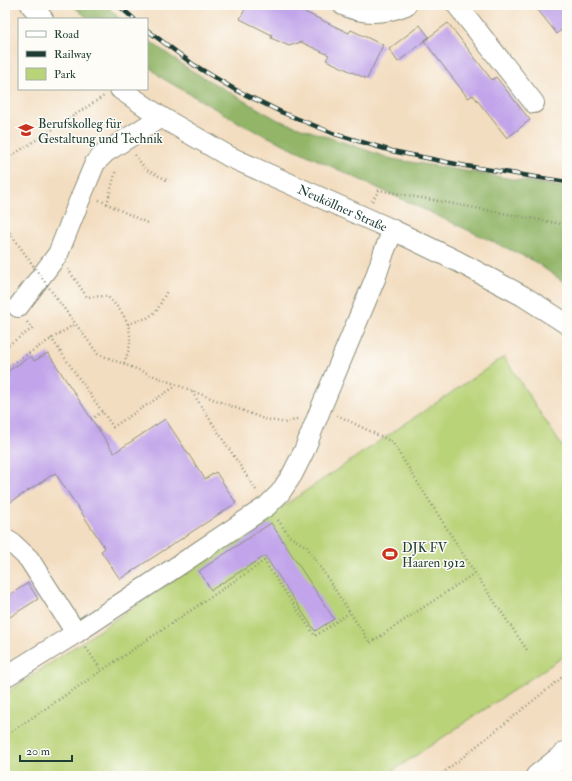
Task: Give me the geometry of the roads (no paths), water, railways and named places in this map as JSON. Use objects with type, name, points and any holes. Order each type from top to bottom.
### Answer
[{"type":"highway","points":[[537,776],[567,752]]},
{"type":"street","points":[[30,5],[42,18]]},
{"type":"street","points":[[343,5],[364,12],[381,13],[395,10],[406,5]]},
{"type":"street","points":[[457,5],[534,103]]},
{"type":"street","name":"Neuköllner Straße","points":[[114,91],[230,157],[393,230],[457,261],[523,296],[567,324]]},
{"type":"street","points":[[18,307],[58,254],[95,163],[106,152],[161,117]]},
{"type":"street","points":[[5,678],[76,633],[267,506],[280,493],[292,475],[304,451],[367,298],[393,230]]},
{"type":"street","points":[[5,539],[13,544],[29,559],[76,633]]},
{"type":"railway","points":[[118,5],[133,18]]},
{"type":"railway","points":[[148,31],[194,65],[234,89],[281,112],[335,134],[392,151],[466,166],[567,182]]},
{"type":"place","name":"Berufskolleg für Gestaltung und Technik","points":[[26,130]]},
{"type":"place","name":"DJK FV Haaren 1912","points":[[390,554]]}]
